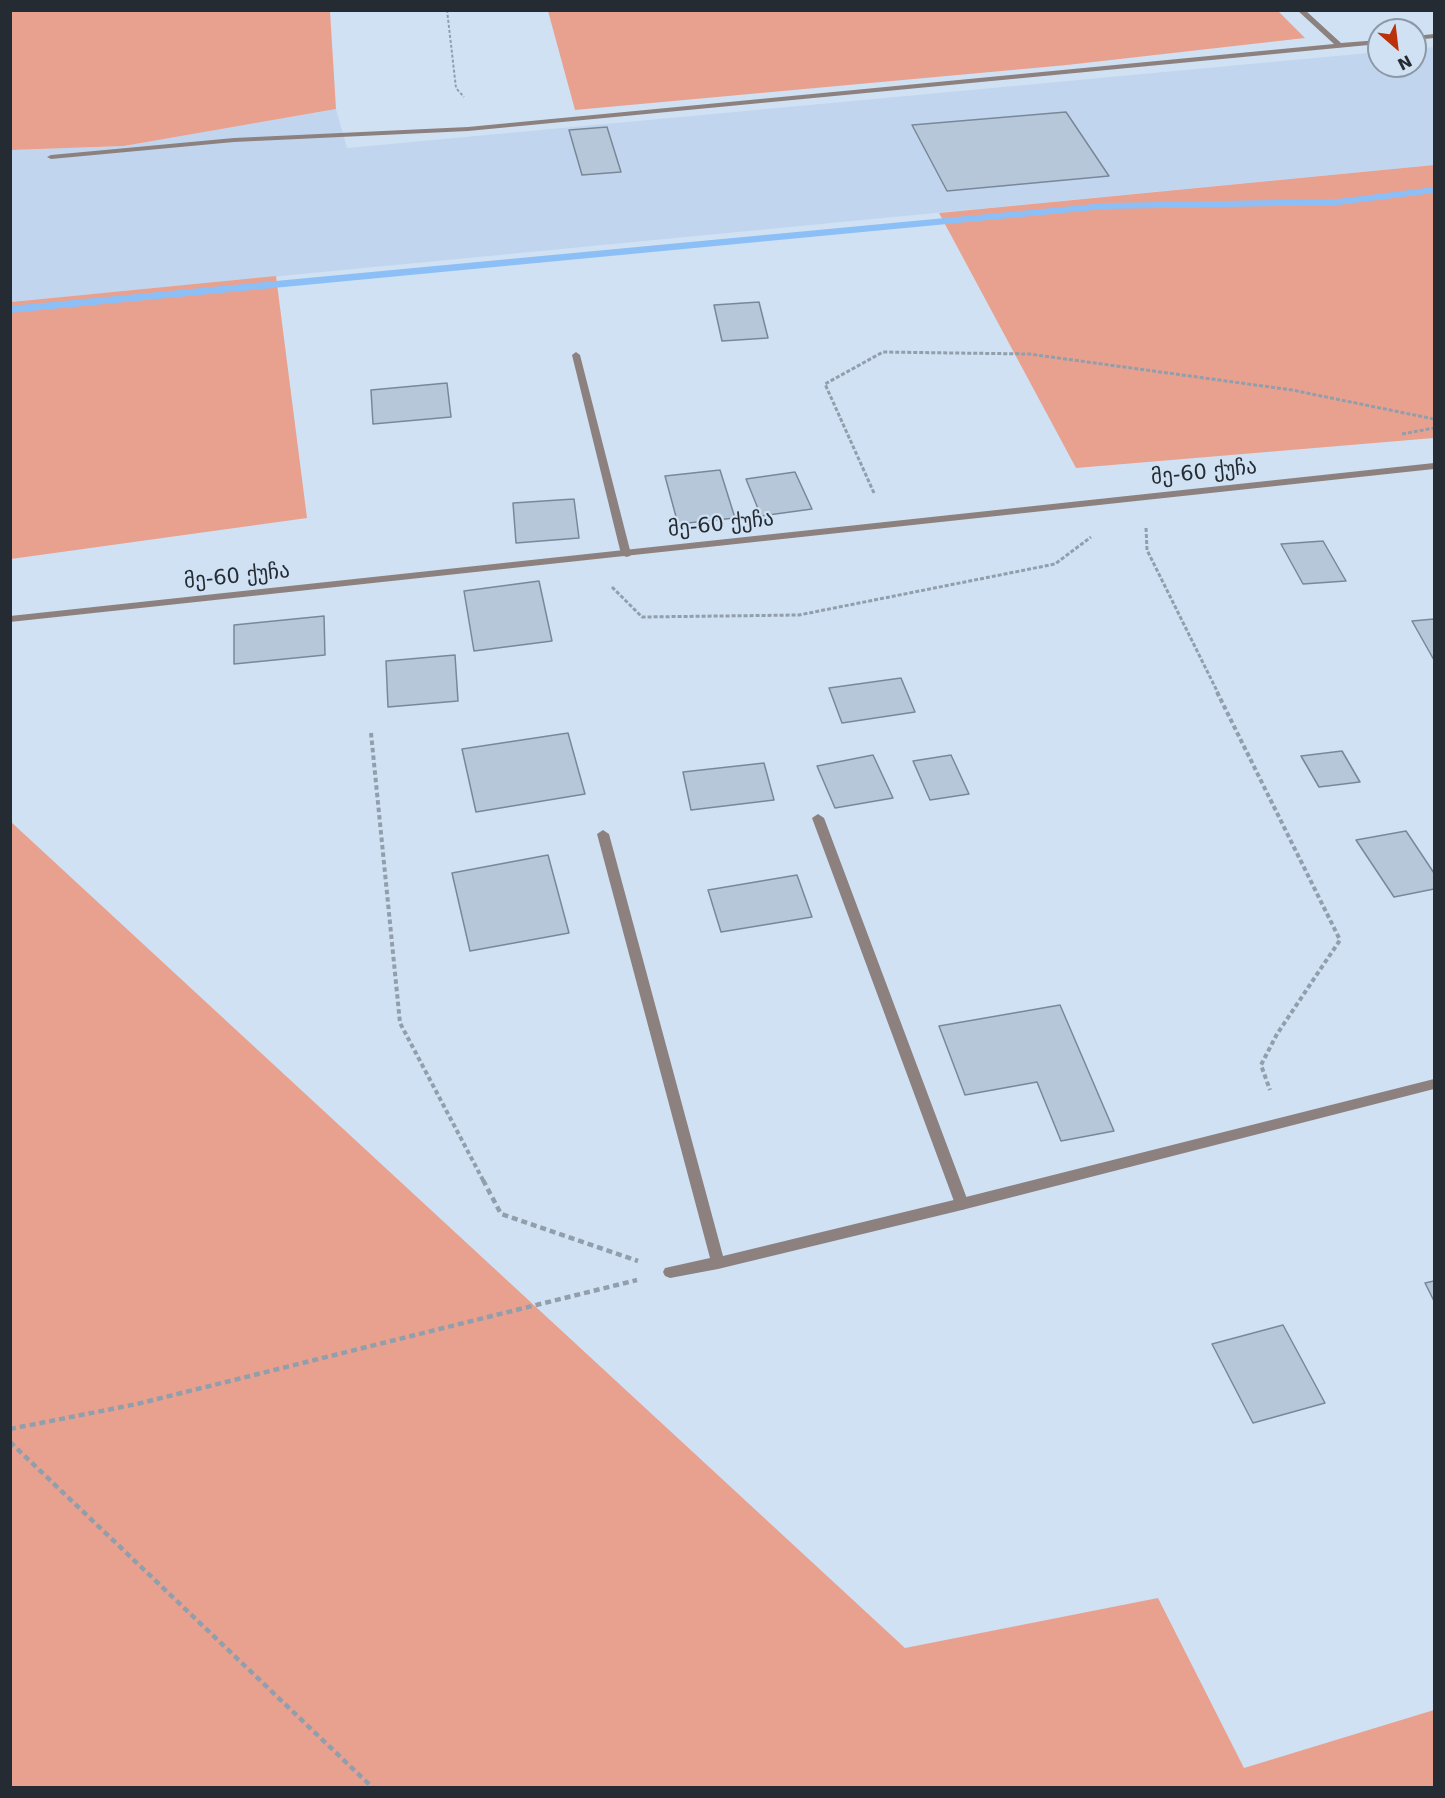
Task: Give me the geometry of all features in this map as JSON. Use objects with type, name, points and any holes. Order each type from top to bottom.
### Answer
[{"type":"street","points":[[1300,10],[1340,46]]},
{"type":"street","points":[[51,157],[234,140],[487,127],[1367,43]]},
{"type":"street","points":[[576,355],[626,554]]},
{"type":"street","name":"მე-60 ქუჩა","points":[[10,619],[1434,466]]},
{"type":"street","points":[[818,818],[962,1204]]},
{"type":"street","points":[[603,834],[718,1263]]},
{"type":"street","points":[[670,1272],[718,1263],[962,1204],[1284,1124],[1434,1084]]},
{"type":"path","points":[[447,10],[456,88],[487,127]]},
{"type":"path","points":[[889,525],[825,384],[883,352],[1029,354],[1292,390],[1434,419]]},
{"type":"path","points":[[584,559],[642,617],[799,615],[1055,564],[1145,497]]},
{"type":"path","points":[[1145,497],[1147,550],[1340,940],[1277,1034],[1261,1065],[1284,1124]]},
{"type":"path","points":[[371,733],[400,1023],[501,1214],[670,1272]]},
{"type":"path","points":[[10,1430],[137,1404],[670,1272]]},
{"type":"path","points":[[10,1442],[373,1788]]},
{"type":"shaded area","points":[[1277,10],[1305,38],[1067,65],[575,110],[548,11]]},
{"type":"shaded area","points":[[10,11],[330,11],[336,109],[124,146],[11,150]]},
{"type":"shaded area","points":[[1434,47],[1434,165],[11,302],[10,150],[124,146],[336,109],[347,148],[1367,53],[1367,78],[1427,78],[1427,48]]},
{"type":"shaded area","points":[[1434,165],[1434,438],[1076,468],[939,213]]},
{"type":"shaded area","points":[[276,276],[307,518],[11,559],[11,302]]},
{"type":"shaded area","points":[[10,821],[905,1648],[1158,1598],[1244,1768],[1434,1710],[1434,1787],[11,1787]]},
{"type":"building","points":[[1066,112],[1109,176],[947,191],[912,125]]},
{"type":"building","points":[[607,127],[621,172],[582,175],[569,130]]},
{"type":"building","points":[[759,302],[768,338],[722,341],[714,305]]},
{"type":"building","points":[[447,383],[451,417],[373,424],[371,390]]},
{"type":"building","points":[[720,470],[735,518],[678,524],[665,476]]},
{"type":"building","points":[[795,472],[812,509],[761,516],[746,479]]},
{"type":"building","points":[[574,499],[579,538],[516,543],[513,503]]},
{"type":"building","points":[[1323,541],[1346,581],[1303,584],[1281,544]]},
{"type":"building","points":[[539,581],[552,641],[474,651],[464,591]]},
{"type":"building","points":[[324,616],[325,655],[234,664],[234,625]]},
{"type":"building","points":[[1434,619],[1434,660],[1412,621]]},
{"type":"building","points":[[455,655],[458,701],[388,707],[386,661]]},
{"type":"building","points":[[901,678],[915,712],[842,723],[829,688]]},
{"type":"building","points":[[568,733],[585,794],[476,812],[462,749]]},
{"type":"building","points":[[1342,751],[1360,782],[1319,787],[1301,756]]},
{"type":"building","points":[[873,755],[893,798],[835,808],[817,766]]},
{"type":"building","points":[[951,755],[969,794],[930,800],[913,761]]},
{"type":"building","points":[[764,763],[774,800],[691,810],[683,772]]},
{"type":"building","points":[[1406,831],[1434,873],[1434,889],[1394,897],[1356,840]]},
{"type":"building","points":[[548,855],[569,933],[470,951],[452,873]]},
{"type":"building","points":[[797,875],[812,917],[721,932],[708,890]]},
{"type":"building","points":[[1060,1005],[1114,1131],[1061,1141],[1037,1082],[965,1095],[939,1026]]},
{"type":"building","points":[[1434,1281],[1434,1301],[1425,1283]]},
{"type":"building","points":[[1283,1325],[1325,1403],[1253,1423],[1212,1344]]},
{"type":"waterway","points":[[10,310],[1105,206],[1338,202],[1434,190]]}]
